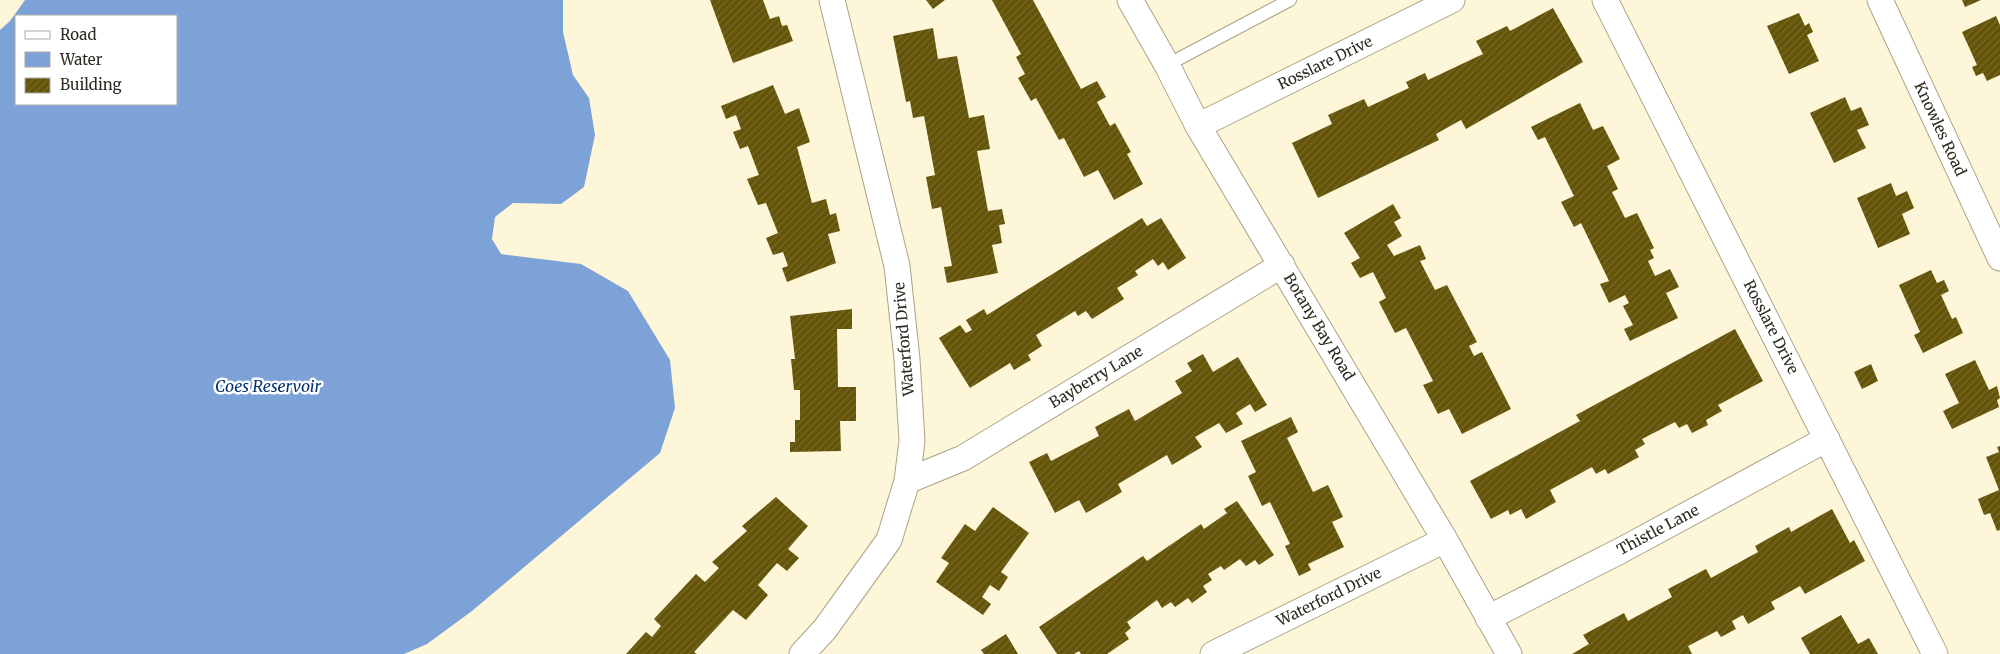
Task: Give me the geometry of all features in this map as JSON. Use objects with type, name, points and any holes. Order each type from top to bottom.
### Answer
[{"type":"street","name":"Waterford Drive","points":[[802,654],[825,629],[889,540],[907,480],[912,441],[907,359],[897,266],[832,0]]},
{"type":"street","name":"Botany Bay Road","points":[[1130,0],[1167,65],[1198,126],[1445,540],[1508,654]]},
{"type":"street","name":"Rosslare Drive","points":[[1198,126],[1452,0]]},
{"type":"street","name":"Rosslare Drive","points":[[1606,0],[1935,654]]},
{"type":"street","name":"Knowles Road","points":[[1880,0],[2000,258]]},
{"type":"street","name":"Bayberry Lane","points":[[907,480],[963,458],[1282,265]]},
{"type":"street","name":"Thistle Lane","points":[[1488,618],[1620,551],[1827,439]]},
{"type":"street","name":"Waterford Drive","points":[[1213,654],[1445,540]]},
{"type":"lane","points":[[1167,65],[1290,0]]},
{"type":"water","name":"Coes Reservoir","points":[[25,0],[563,0],[563,32],[573,75],[589,98],[595,135],[584,187],[561,204],[513,203],[495,217],[492,239],[501,254],[581,264],[628,291],[670,360],[675,408],[660,453],[472,611],[427,644],[404,654],[0,654],[0,30],[10,21]]},
{"type":"building","points":[[710,0],[763,0],[770,19],[779,16],[782,26],[787,25],[793,41],[733,63]]},
{"type":"building","points":[[926,0],[945,0],[933,9]]},
{"type":"building","points":[[992,0],[1033,0],[1081,89],[1097,81],[1106,97],[1097,102],[1110,126],[1115,123],[1131,152],[1127,154],[1143,184],[1114,200],[1098,170],[1084,177],[1064,138],[1059,140],[1036,98],[1031,101],[1018,78],[1025,74],[1016,57],[1021,54]]},
{"type":"building","points":[[1962,0],[1981,0],[1965,7]]},
{"type":"building","points":[[1553,8],[1583,62],[1466,129],[1461,120],[1436,134],[1439,140],[1318,198],[1292,143],[1332,124],[1328,115],[1364,99],[1368,107],[1409,88],[1406,82],[1425,73],[1428,80],[1483,54],[1476,41],[1507,26],[1510,31]]},
{"type":"building","points":[[1799,13],[1805,26],[1809,23],[1813,32],[1807,35],[1819,61],[1789,74],[1767,26]]},
{"type":"building","points":[[1996,16],[2000,25],[2000,75],[1987,81],[1983,73],[1976,76],[1972,67],[1977,65],[1962,32]]},
{"type":"building","points":[[933,28],[938,59],[957,56],[969,118],[984,115],[990,149],[977,151],[988,211],[1002,209],[1005,224],[999,225],[1002,243],[992,245],[998,273],[947,283],[944,267],[952,266],[941,207],[932,209],[926,177],[935,175],[924,116],[913,118],[910,101],[906,102],[893,36]]},
{"type":"building","points":[[773,85],[785,114],[799,108],[810,142],[797,147],[812,203],[826,199],[830,215],[836,213],[840,231],[828,234],[836,263],[787,282],[782,268],[788,266],[783,252],[773,255],[766,238],[778,233],[766,203],[758,205],[747,179],[759,175],[748,146],[740,149],[733,132],[741,129],[736,115],[726,119],[721,106]]},
{"type":"building","points":[[1845,97],[1851,111],[1861,107],[1869,125],[1857,130],[1866,148],[1834,163],[1810,113]]},
{"type":"building","points":[[1580,103],[1593,130],[1603,126],[1620,159],[1607,166],[1618,189],[1612,192],[1625,218],[1637,213],[1654,248],[1650,250],[1654,258],[1648,261],[1655,276],[1670,269],[1679,287],[1666,293],[1678,318],[1630,341],[1624,329],[1633,325],[1623,306],[1629,303],[1625,295],[1609,303],[1600,284],[1609,281],[1581,223],[1574,227],[1561,202],[1574,196],[1545,137],[1538,140],[1531,127]]},
{"type":"building","points":[[1891,183],[1896,196],[1907,191],[1914,208],[1902,214],[1910,234],[1878,248],[1857,198]]},
{"type":"building","points":[[1393,204],[1401,218],[1394,222],[1402,236],[1387,245],[1394,256],[1420,245],[1426,259],[1420,261],[1435,290],[1447,285],[1477,342],[1469,346],[1474,356],[1482,352],[1511,409],[1462,434],[1449,409],[1438,414],[1423,385],[1433,381],[1406,328],[1395,333],[1379,302],[1386,298],[1373,272],[1360,278],[1351,263],[1360,258],[1344,233]]},
{"type":"building","points":[[1142,218],[1147,226],[1161,218],[1186,258],[1168,270],[1163,262],[1158,266],[1153,259],[1135,271],[1138,275],[1117,288],[1124,299],[1092,319],[1086,311],[1078,316],[1075,311],[1036,335],[1042,346],[1028,355],[1031,360],[1014,370],[1010,363],[970,388],[939,338],[960,325],[966,333],[972,330],[966,320],[984,309],[987,315]]},
{"type":"building","points":[[1931,270],[1937,283],[1944,280],[1949,291],[1941,295],[1952,319],[1956,317],[1963,333],[1923,353],[1914,335],[1920,332],[1899,285]]},
{"type":"building","points":[[852,309],[852,329],[837,329],[838,387],[856,387],[856,421],[840,421],[841,451],[790,452],[790,442],[795,442],[795,420],[800,420],[800,390],[794,390],[791,359],[795,359],[790,316]]},
{"type":"building","points":[[1735,329],[1763,381],[1718,405],[1722,411],[1706,420],[1708,425],[1692,433],[1687,424],[1679,428],[1675,422],[1642,439],[1645,444],[1635,450],[1639,457],[1608,474],[1605,469],[1596,474],[1592,467],[1550,490],[1556,502],[1526,519],[1521,509],[1510,515],[1508,510],[1491,519],[1470,481],[1580,421],[1576,415]]},
{"type":"building","points":[[1203,354],[1213,372],[1238,357],[1267,405],[1255,412],[1250,404],[1236,413],[1243,424],[1226,433],[1219,423],[1195,437],[1202,447],[1172,465],[1167,455],[1118,484],[1122,492],[1086,513],[1079,500],[1055,513],[1029,462],[1047,453],[1051,461],[1099,436],[1095,427],[1129,409],[1135,421],[1182,393],[1175,381],[1192,371],[1187,363]]},
{"type":"building","points":[[1975,360],[1989,390],[1997,386],[2000,398],[1997,400],[1999,407],[1952,429],[1943,411],[1959,403],[1945,374]]},
{"type":"building","points":[[1871,364],[1878,381],[1862,389],[1854,372]]},
{"type":"building","points":[[1291,417],[1298,432],[1287,438],[1313,492],[1328,485],[1343,517],[1332,522],[1344,547],[1308,564],[1311,570],[1299,576],[1285,546],[1290,544],[1270,502],[1262,506],[1248,476],[1256,472],[1241,441]]},
{"type":"building","points":[[2000,446],[2000,530],[1997,531],[1990,513],[1984,515],[1978,499],[1999,490],[1986,457],[1999,452],[1997,447]]},
{"type":"building","points":[[776,497],[808,526],[788,549],[799,558],[787,571],[777,563],[758,585],[768,595],[746,620],[733,610],[694,652],[697,654],[626,654],[646,632],[652,637],[661,626],[654,619],[696,574],[705,582],[719,568],[712,562],[747,531],[742,526]]},
{"type":"building","points":[[1237,501],[1274,555],[1259,565],[1255,560],[1246,566],[1240,559],[1224,570],[1221,566],[1208,574],[1212,580],[1203,586],[1207,592],[1192,603],[1188,598],[1175,607],[1171,602],[1162,608],[1157,600],[1127,622],[1131,628],[1125,633],[1129,639],[1107,654],[1081,654],[1079,651],[1074,654],[1057,654],[1039,627],[1143,556],[1147,561],[1201,524],[1204,529],[1227,513],[1224,509]]},
{"type":"building","points":[[993,507],[1029,533],[1001,572],[1008,577],[999,591],[990,585],[982,597],[991,604],[983,615],[936,582],[949,563],[941,558],[965,524],[975,531]]},
{"type":"building","points":[[1832,509],[1850,543],[1854,540],[1865,561],[1805,594],[1800,586],[1771,602],[1775,609],[1748,624],[1743,615],[1732,621],[1736,629],[1721,637],[1717,631],[1688,646],[1692,654],[1572,654],[1589,644],[1583,635],[1624,613],[1628,621],[1672,597],[1668,589],[1706,569],[1711,578],[1758,552],[1755,546],[1789,527],[1791,532]]},
{"type":"building","points":[[1841,615],[1858,644],[1869,638],[1878,654],[1810,654],[1801,638]]},
{"type":"building","points":[[1006,634],[1018,654],[984,654],[981,650]]}]
